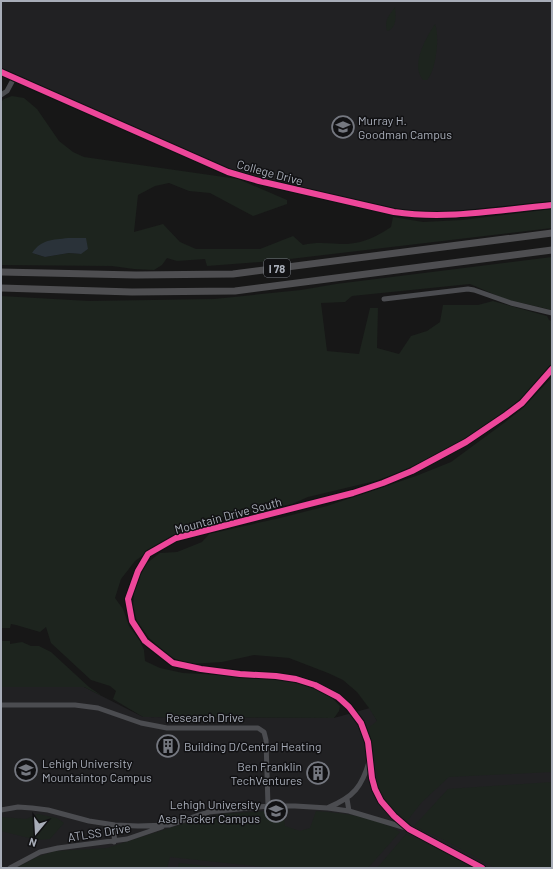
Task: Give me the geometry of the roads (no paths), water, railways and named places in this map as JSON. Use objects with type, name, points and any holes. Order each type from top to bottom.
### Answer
[{"type":"highway","name":"I 78","points":[[1,272],[136,275],[233,274],[552,232]]},
{"type":"highway","name":"I 78","points":[[1,288],[132,292],[235,291],[552,250]]},
{"type":"street","name":"College Drive","points":[[1,72],[222,170],[246,178],[394,212],[417,215],[446,216],[552,205]]},
{"type":"street","points":[[1,95],[7,91],[14,78]]},
{"type":"street","points":[[384,299],[468,289],[521,306],[552,313]]},
{"type":"street","name":"Mountain Drive South","points":[[482,868],[409,829],[394,816],[381,801],[372,778],[368,742],[361,723],[349,707],[329,692],[315,685],[296,679],[201,669],[173,663],[145,641],[132,621],[128,598],[138,571],[148,554],[176,538],[353,493],[412,471],[466,442],[522,403],[552,369]]},
{"type":"street","name":"Research Drive","points":[[1,705],[75,704],[98,708],[141,723],[167,728],[258,728],[264,732],[266,740],[268,806]]},
{"type":"street","name":"Mountain Drive South","points":[[328,808],[347,799],[353,794],[362,781],[370,759]]},
{"type":"street","points":[[347,799],[349,811]]},
{"type":"street","points":[[1,810],[18,807],[32,808],[48,810],[89,821],[115,825],[138,826],[168,825],[209,812],[268,806],[295,806],[349,811],[409,829]]},
{"type":"street","points":[[114,842],[115,825]]},
{"type":"street","name":"ATLSS Drive","points":[[10,868],[40,852],[58,848],[127,840],[168,825]]},
{"type":"place","name":"Murray H. Goodman Campus","points":[[343,127]]},
{"type":"place","name":"Building D/Central Heating","points":[[168,746]]},
{"type":"place","name":"Lehigh University Mountaintop Campus","points":[[26,770]]},
{"type":"place","name":"Ben Franklin TechVentures","points":[[318,773]]},
{"type":"place","name":"Lehigh University Asa Packer Campus","points":[[276,811]]}]
